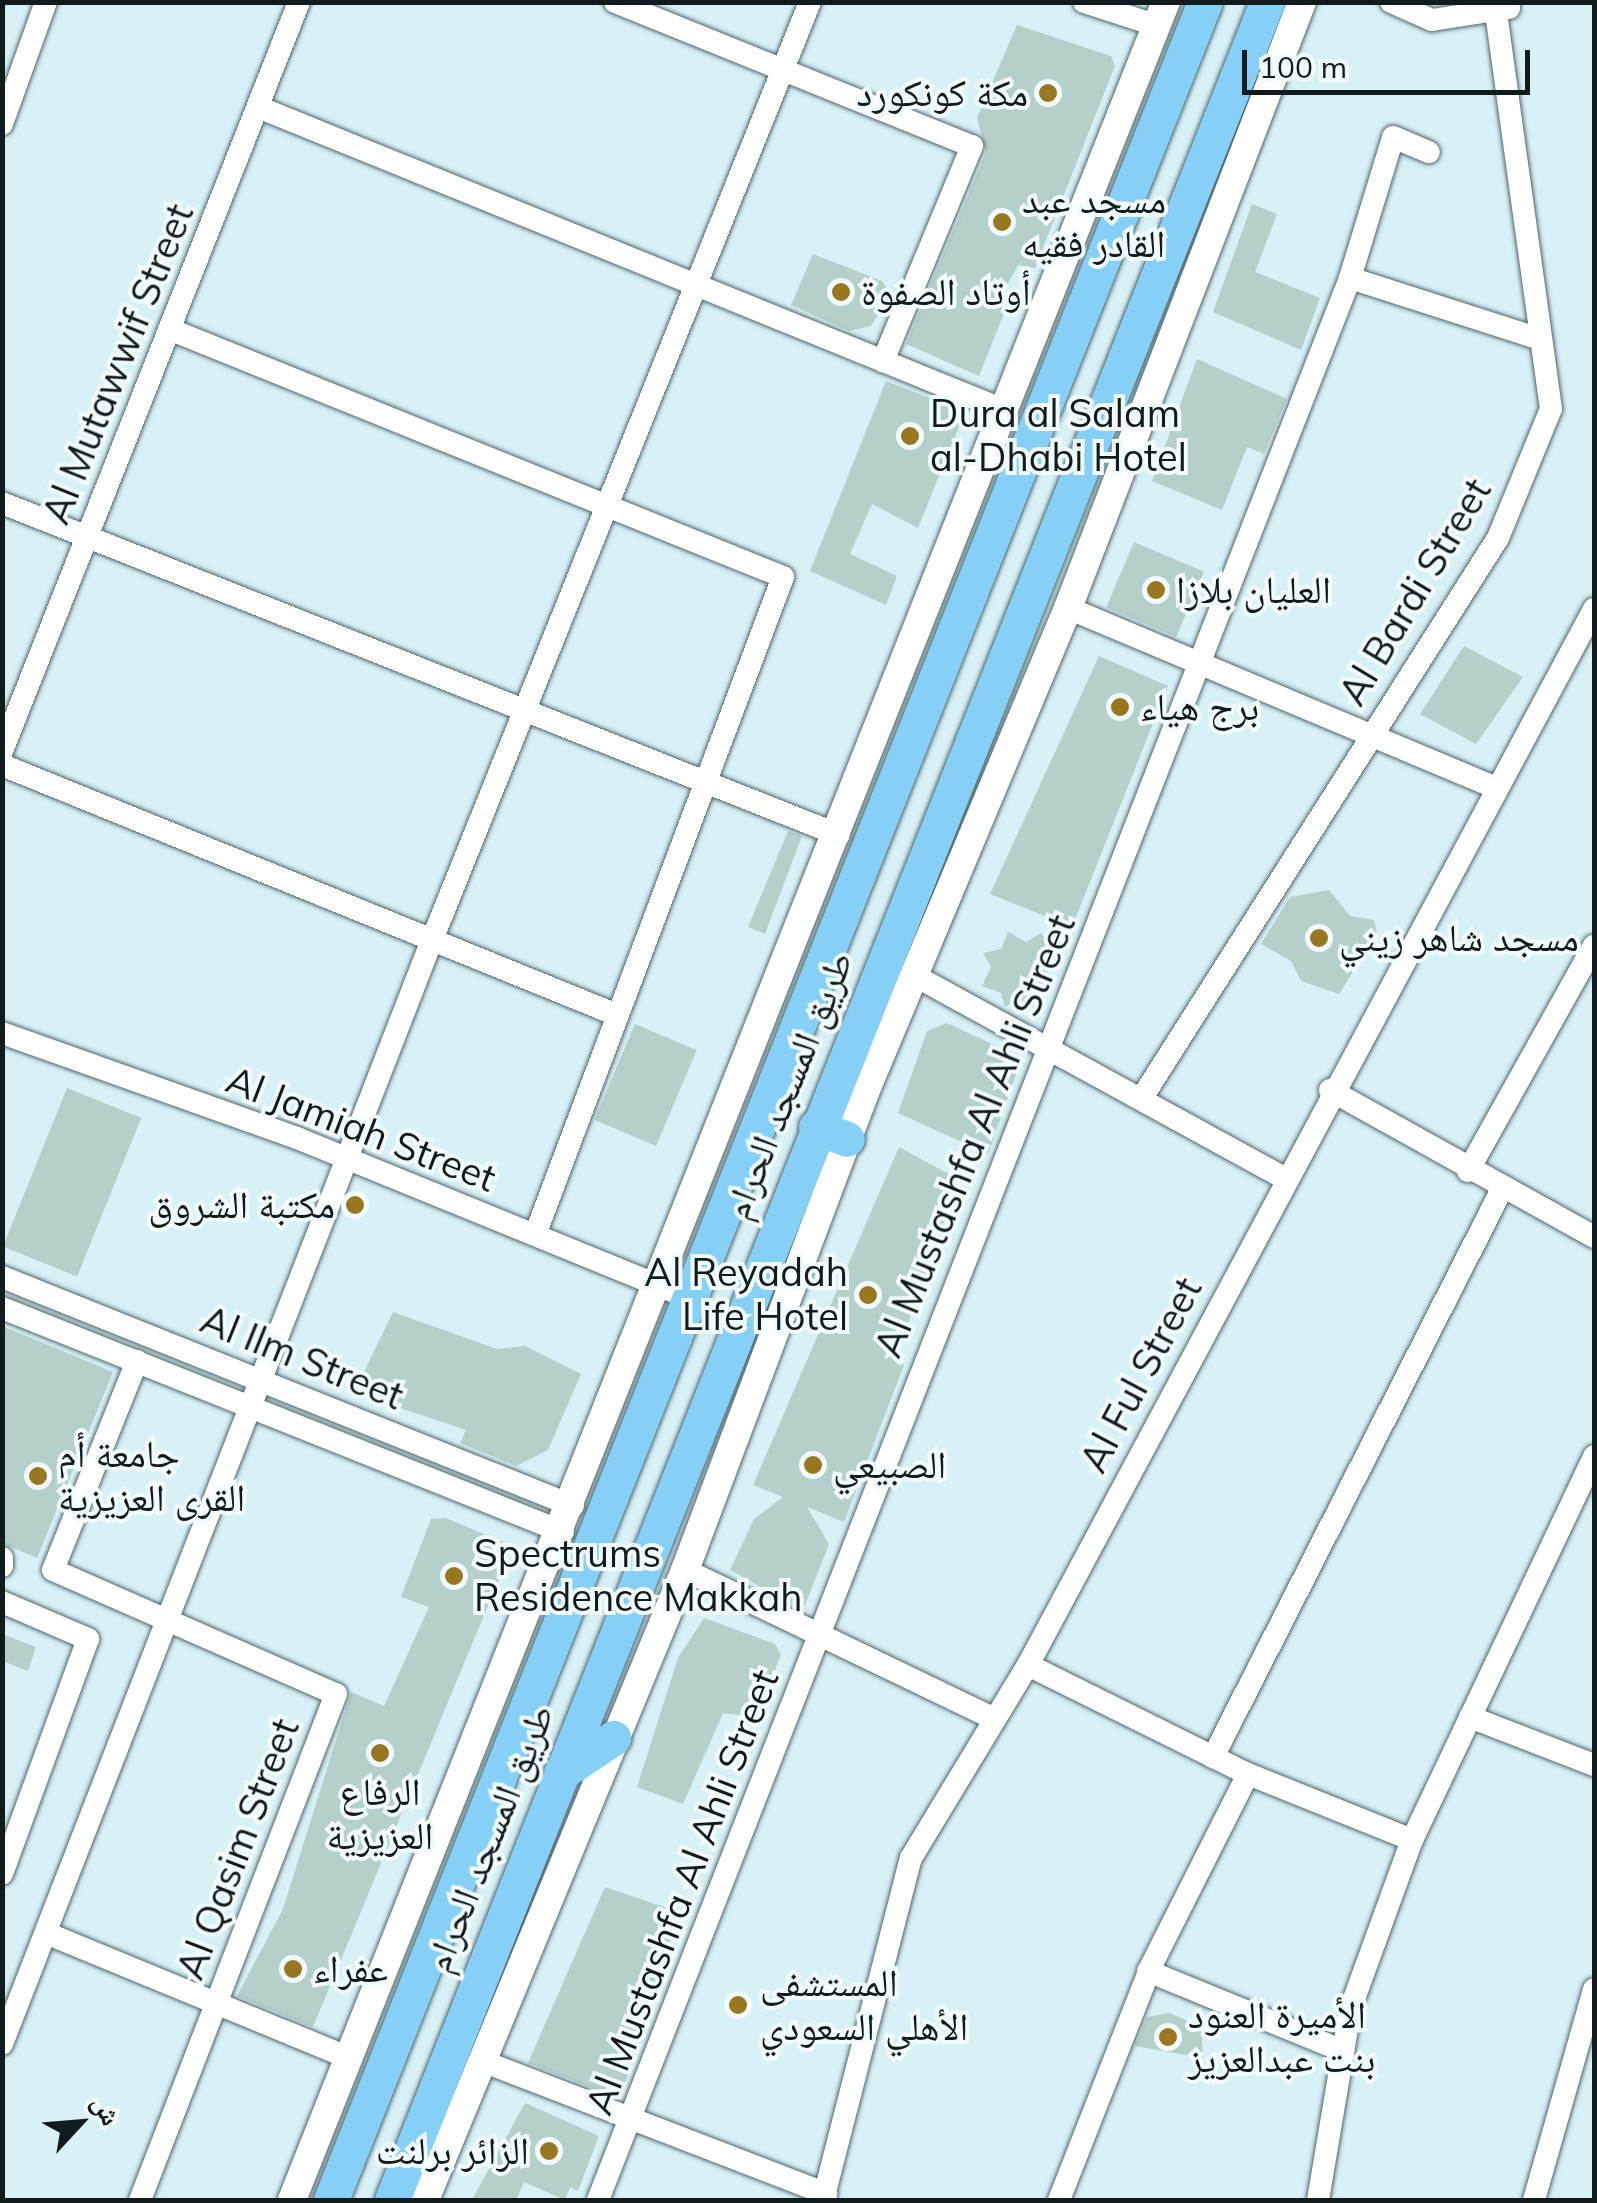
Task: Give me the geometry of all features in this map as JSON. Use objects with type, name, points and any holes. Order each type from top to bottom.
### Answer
[{"type":"main road","name":"طريق المسجد الحرام","points":[[331,2200],[341,2129],[691,1298],[832,898],[1205,2]]},
{"type":"main road","name":"طريق المسجد الحرام","points":[[392,2200],[639,1574],[832,1133],[1236,128],[1266,2]]},
{"type":"main road","points":[[639,1574],[638,1532],[712,1350],[708,1318],[691,1298]]},
{"type":"main road","points":[[561,1772],[613,1738]]},
{"type":"street","points":[[2,124],[46,2]]},
{"type":"street","name":"Al Mutawwif Street","points":[[2,751],[299,2]]},
{"type":"street","points":[[615,2],[972,146],[883,361]]},
{"type":"street","points":[[2,2044],[432,940],[810,2]]},
{"type":"street","points":[[292,2200],[341,2129],[351,2059],[658,1285],[832,898],[839,835],[1160,14],[1084,2]]},
{"type":"street","points":[[425,2200],[685,1570],[832,1133],[917,977],[1068,608],[1236,128],[1302,2]]},
{"type":"street","name":"Al Bardi Street","points":[[1143,1096],[1498,538],[1551,409],[1534,337],[1502,8],[1432,20],[1392,2]]},
{"type":"street","points":[[258,107],[1004,410]]},
{"type":"street","name":"Al Mustashfa Al Ahli Street","points":[[598,2200],[633,2124],[1047,1041],[1204,662],[1350,278],[1393,136],[1429,152]]},
{"type":"street","points":[[1350,278],[1534,337]]},
{"type":"street","points":[[170,329],[783,577],[535,1235]]},
{"type":"street","points":[[2,502],[89,533],[839,835]]},
{"type":"street","points":[[1068,608],[1374,732],[1497,788]]},
{"type":"street","name":"Al Ful Street","points":[[825,2197],[911,1858],[990,1718],[1028,1664],[1330,1090],[1592,622]]},
{"type":"street","points":[[2,764],[618,1015]]},
{"type":"street","points":[[1468,1172],[1594,946]]},
{"type":"street","points":[[917,977],[1047,1041],[1284,1178]]},
{"type":"street","name":"Al Jamiah Street","points":[[2,1033],[348,1159],[691,1298]]},
{"type":"street","points":[[1330,1090],[1468,1172],[1503,1186],[1594,1238]]},
{"type":"street","points":[[1213,1757],[1503,1186]]},
{"type":"street","name":"Al Ilm Street","points":[[2,1277],[262,1378],[568,1519]]},
{"type":"street","name":"Al Ilm Street","points":[[2,1308],[251,1407],[568,1519]]},
{"type":"street","points":[[137,1361],[53,1570],[168,1620]]},
{"type":"street","points":[[1318,2200],[1343,2051],[1412,1840],[1594,1456]]},
{"type":"street","points":[[2,1558],[2,1566]]},
{"type":"street","points":[[685,1570],[990,1718]]},
{"type":"street","points":[[2,1602],[88,1639],[2,1874]]},
{"type":"street","name":"Al Qasim Street","points":[[140,2200],[336,1694],[168,1620]]},
{"type":"street","points":[[1028,1664],[1248,1774],[1412,1840]]},
{"type":"street","points":[[1470,1717],[1594,1766]]},
{"type":"street","points":[[1060,2200],[1148,1971],[1248,1774]]},
{"type":"street","points":[[46,1933],[351,2059]]},
{"type":"street","points":[[1148,1971],[1343,2051]]},
{"type":"street","points":[[1534,2200],[1594,1989]]},
{"type":"street","points":[[482,2061],[825,2197]]},
{"type":"building","points":[[1017,25],[1111,56],[1115,66],[1035,268],[1018,265],[998,302],[1007,306],[979,376],[906,344],[986,152],[977,118]]},
{"type":"building","points":[[1252,204],[1277,214],[1255,272],[1320,298],[1301,350],[1213,312]]},
{"type":"building","name":"أوتاد الصفوة","points":[[813,254],[882,281],[890,294],[871,326],[849,331],[791,305]]},
{"type":"building","points":[[1197,359],[1287,399],[1264,454],[1247,447],[1222,510],[1152,481]]},
{"type":"building","points":[[886,381],[965,412],[918,528],[872,504],[850,554],[897,576],[886,605],[810,571]]},
{"type":"building","name":"العليان بلازا","points":[[1134,542],[1204,572],[1176,637],[1106,607]]},
{"type":"building","points":[[1464,646],[1523,677],[1476,744],[1420,714]]},
{"type":"building","points":[[1099,656],[1168,686],[1072,927],[990,894]]},
{"type":"building","points":[[788,831],[802,836],[765,934],[748,927]]},
{"type":"building","name":"مسجد شاهر زيني","points":[[1329,890],[1350,916],[1374,920],[1377,932],[1339,994],[1301,981],[1291,961],[1261,944],[1290,897]]},
{"type":"building","points":[[1008,932],[1026,942],[1041,933],[1056,957],[1032,1008],[1018,999],[1005,1007],[1001,993],[982,986],[991,967],[983,953],[1001,949]]},
{"type":"building","points":[[947,1023],[1005,1050],[1018,1069],[988,1154],[898,1113],[927,1031]]},
{"type":"building","points":[[635,1024],[697,1050],[656,1146],[594,1120]]},
{"type":"building","points":[[67,1088],[141,1118],[77,1277],[3,1247]]},
{"type":"building","points":[[899,1147],[954,1177],[953,1196],[895,1360],[904,1365],[844,1522],[807,1507],[829,1544],[803,1610],[730,1570],[754,1519],[783,1497],[753,1485]]},
{"type":"building","points":[[393,1312],[497,1349],[525,1346],[581,1374],[548,1450],[516,1466],[460,1443],[466,1430],[373,1399],[361,1378]]},
{"type":"building","points":[[2,1326],[113,1372],[37,1558],[2,1543]]},
{"type":"building","points":[[446,1518],[503,1542],[507,1560],[313,2027],[237,1996],[283,1909],[351,1692],[384,1706],[429,1607],[401,1597],[431,1519]]},
{"type":"building","points":[[704,1618],[775,1644],[781,1655],[755,1717],[723,1713],[683,1804],[637,1787],[678,1658]]},
{"type":"building","points":[[2,1634],[36,1647],[28,1671],[2,1661]]},
{"type":"building","points":[[605,1887],[679,1912],[660,1979],[636,2003],[653,2011],[619,2098],[528,2063]]},
{"type":"building","name":"الأميرة العنود بنت عبدالعزيز","points":[[1169,2013],[1201,2026],[1203,2058],[1135,2046],[1147,2017]]},
{"type":"building","name":"الزائر برلنت","points":[[525,2103],[599,2136],[578,2191],[570,2187],[565,2200],[524,2182],[516,2200],[472,2200]]},
{"type":"place","name":"مكة كونكورد","points":[[1048,93]]},
{"type":"place","name":"مسجد عبد القادر فقيه","points":[[1002,222]]},
{"type":"place","name":"أوتاد الصفوة","points":[[841,292]]},
{"type":"place","name":"Dura al Salam al-Dhabi Hotel","points":[[910,436]]},
{"type":"place","name":"العليان بلازا","points":[[1156,590]]},
{"type":"place","name":"برج هياء","points":[[1120,707]]},
{"type":"place","name":"مسجد شاهر زيني","points":[[1319,938]]},
{"type":"place","name":"مكتبة الشروق","points":[[355,1205]]},
{"type":"place","name":"Al Reyadah Life Hotel","points":[[868,1295]]},
{"type":"place","name":"الصبيعي","points":[[813,1465]]},
{"type":"place","name":"جامعة أم القرى العزيزية","points":[[38,1476]]},
{"type":"place","name":"Spectrums Residence Makkah","points":[[454,1576]]},
{"type":"place","name":"الرفاع العزيزية","points":[[380,1753]]},
{"type":"place","name":"عفراء","points":[[293,1969]]},
{"type":"place","name":"المستشفى الأهلي السعودي","points":[[738,2005]]},
{"type":"place","name":"الأميرة العنود بنت عبدالعزيز","points":[[1168,2037]]},
{"type":"place","name":"الزائر برلنت","points":[[549,2151]]}]
